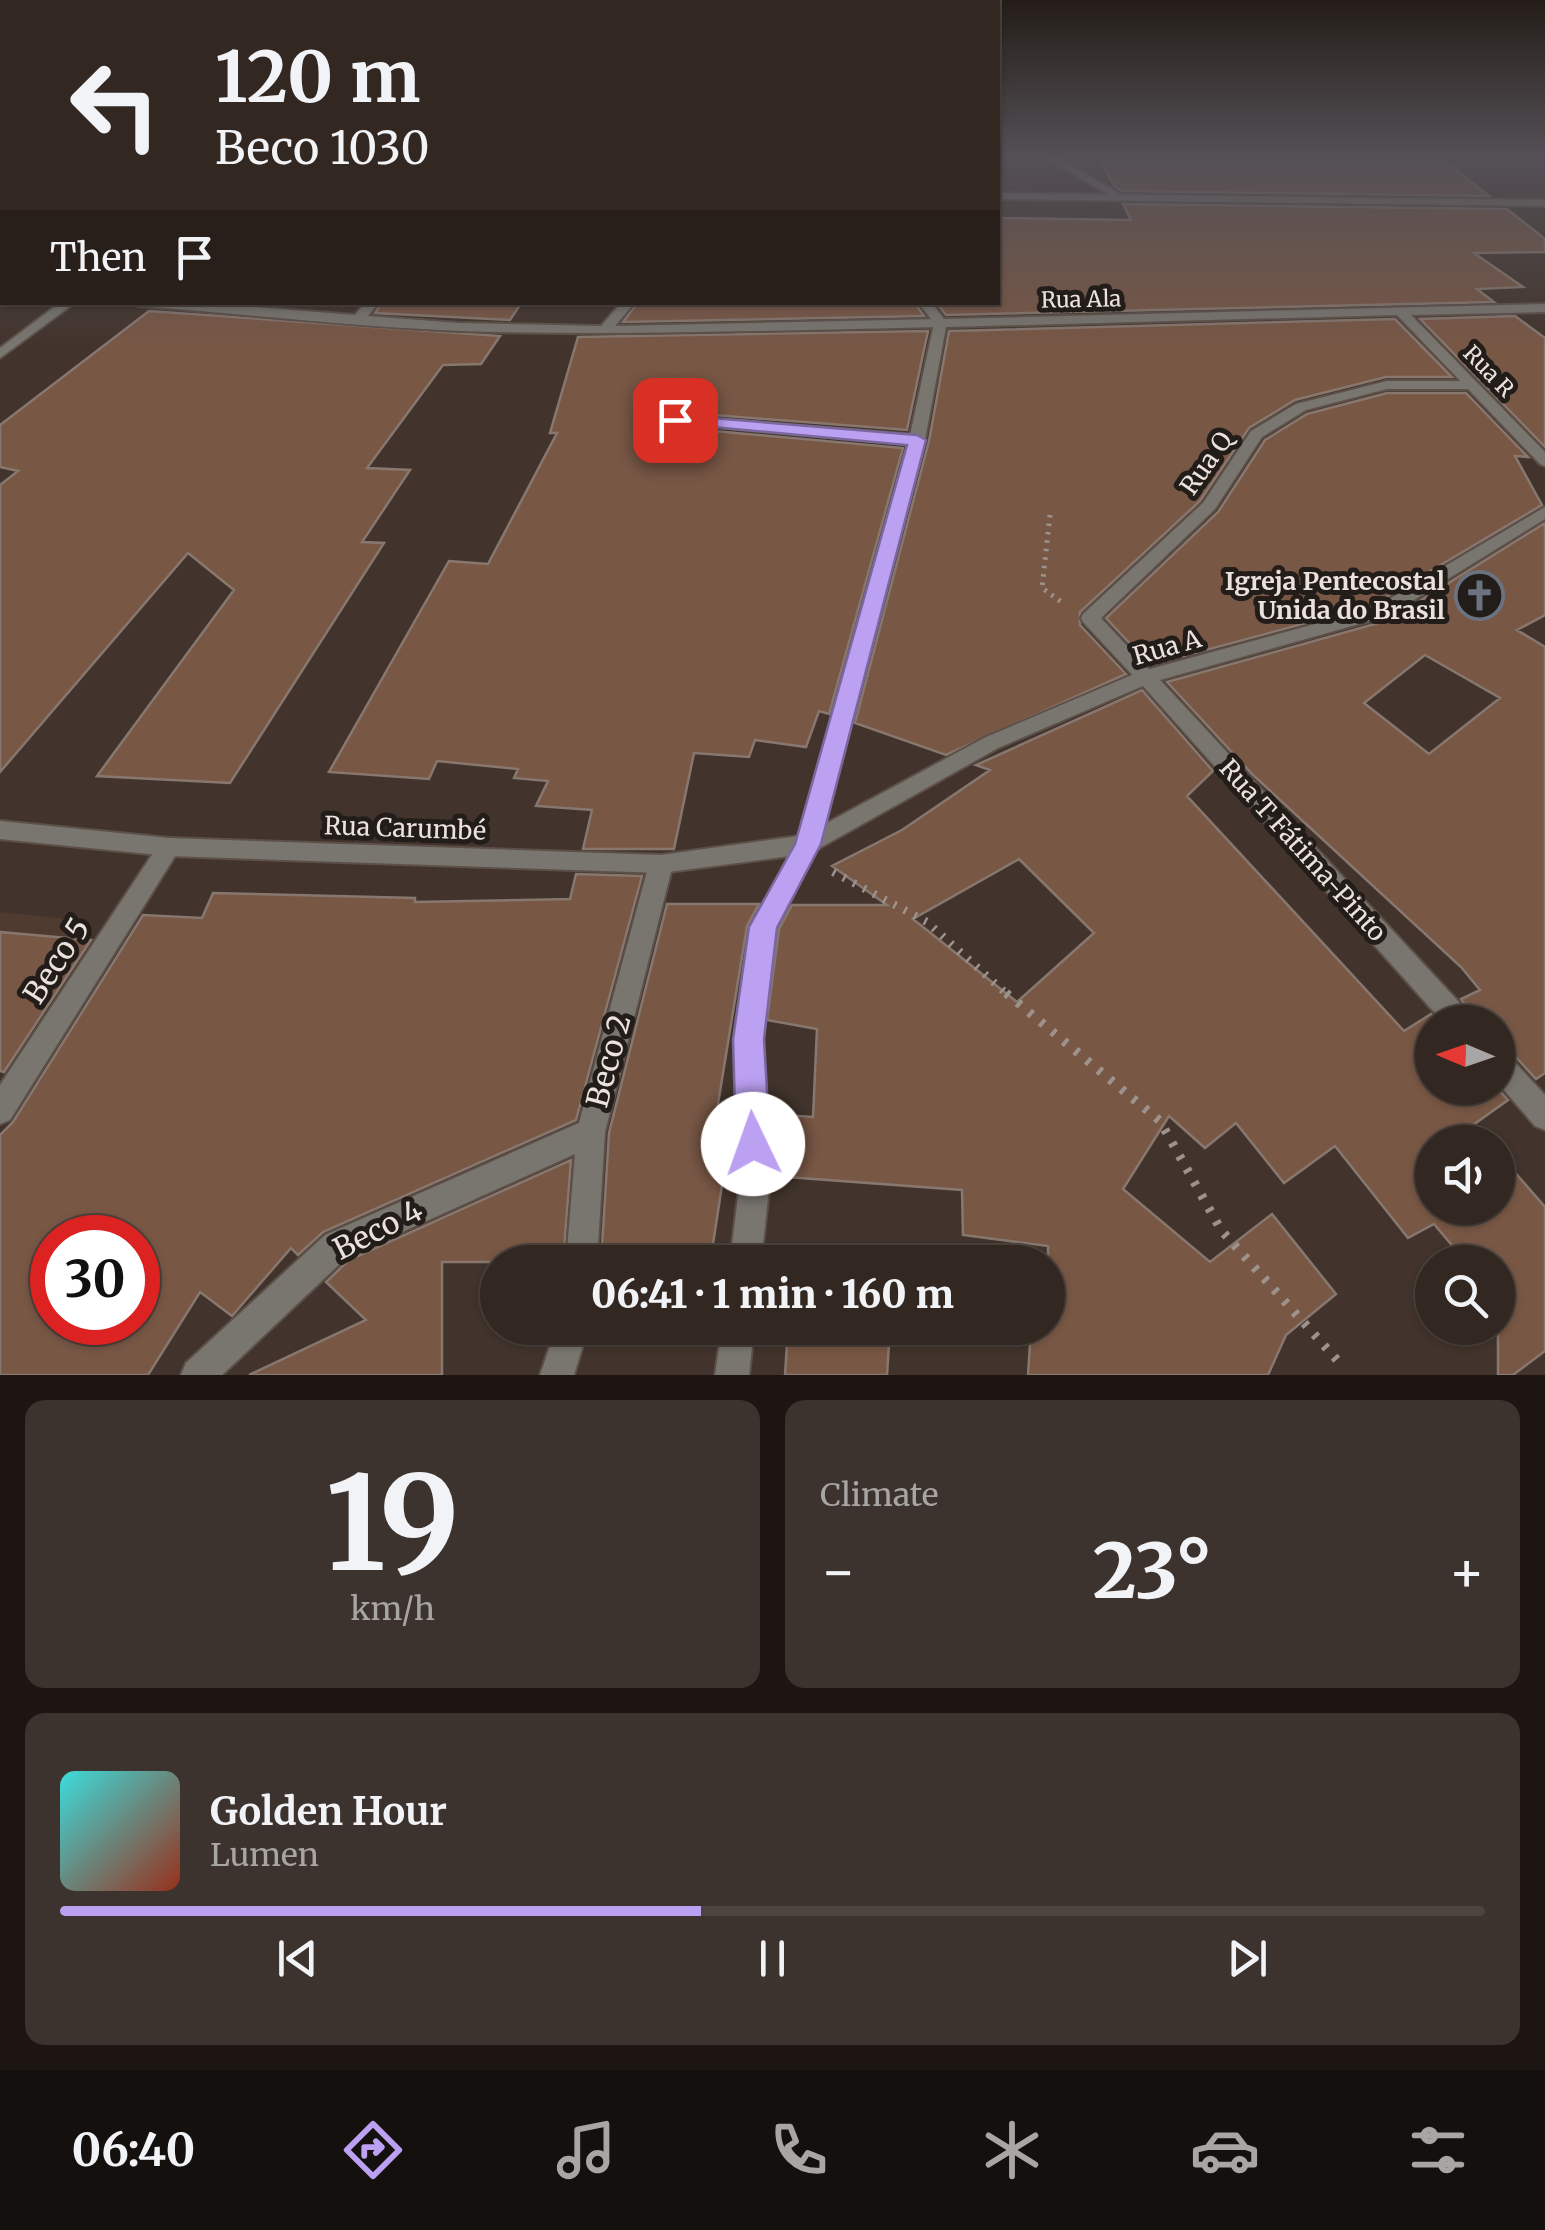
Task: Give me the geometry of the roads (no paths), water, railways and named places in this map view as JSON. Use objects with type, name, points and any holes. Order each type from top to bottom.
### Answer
[{"type":"street","points":[[0,354],[66,305]]},
{"type":"street","name":"Rua Ala","points":[[170,305],[356,322],[605,330],[1545,308]]},
{"type":"street","points":[[244,312],[253,305]]},
{"type":"street","points":[[356,322],[371,305]]},
{"type":"street","points":[[605,330],[626,305]]},
{"type":"street","points":[[747,1245],[755,1180],[748,1039],[763,927],[808,844],[917,440],[940,323],[926,305]]},
{"type":"street","name":"Rua R","points":[[1400,311],[1545,461]]},
{"type":"street","name":"Rua Q","points":[[1146,676],[1090,618],[1209,506],[1256,434],[1301,407],[1387,385],[1472,386]]},
{"type":"street","points":[[675,420],[917,440]]},
{"type":"street","name":"Rua A","points":[[808,844],[992,743],[1146,676],[1382,612],[1545,512]]},
{"type":"street","name":"Rua T Fátima-Pinto","points":[[1146,676],[1445,1005]]},
{"type":"street","name":"Rua Carumbé","points":[[0,830],[169,847],[661,864],[808,844]]},
{"type":"street","name":"Beco 5","points":[[0,1110],[169,847]]},
{"type":"street","name":"Beco 2","points":[[583,1245],[591,1132],[661,864]]},
{"type":"street","points":[[1515,1083],[1545,1116]]},
{"type":"street","name":"Beco 4","points":[[198,1375],[336,1246],[591,1132]]},
{"type":"street","points":[[557,1375],[567,1345]]},
{"type":"street","points":[[732,1375],[736,1345]]},
{"type":"place","name":"Igreja Pentecostal Unida do Brasil","points":[[1480,595]]}]
